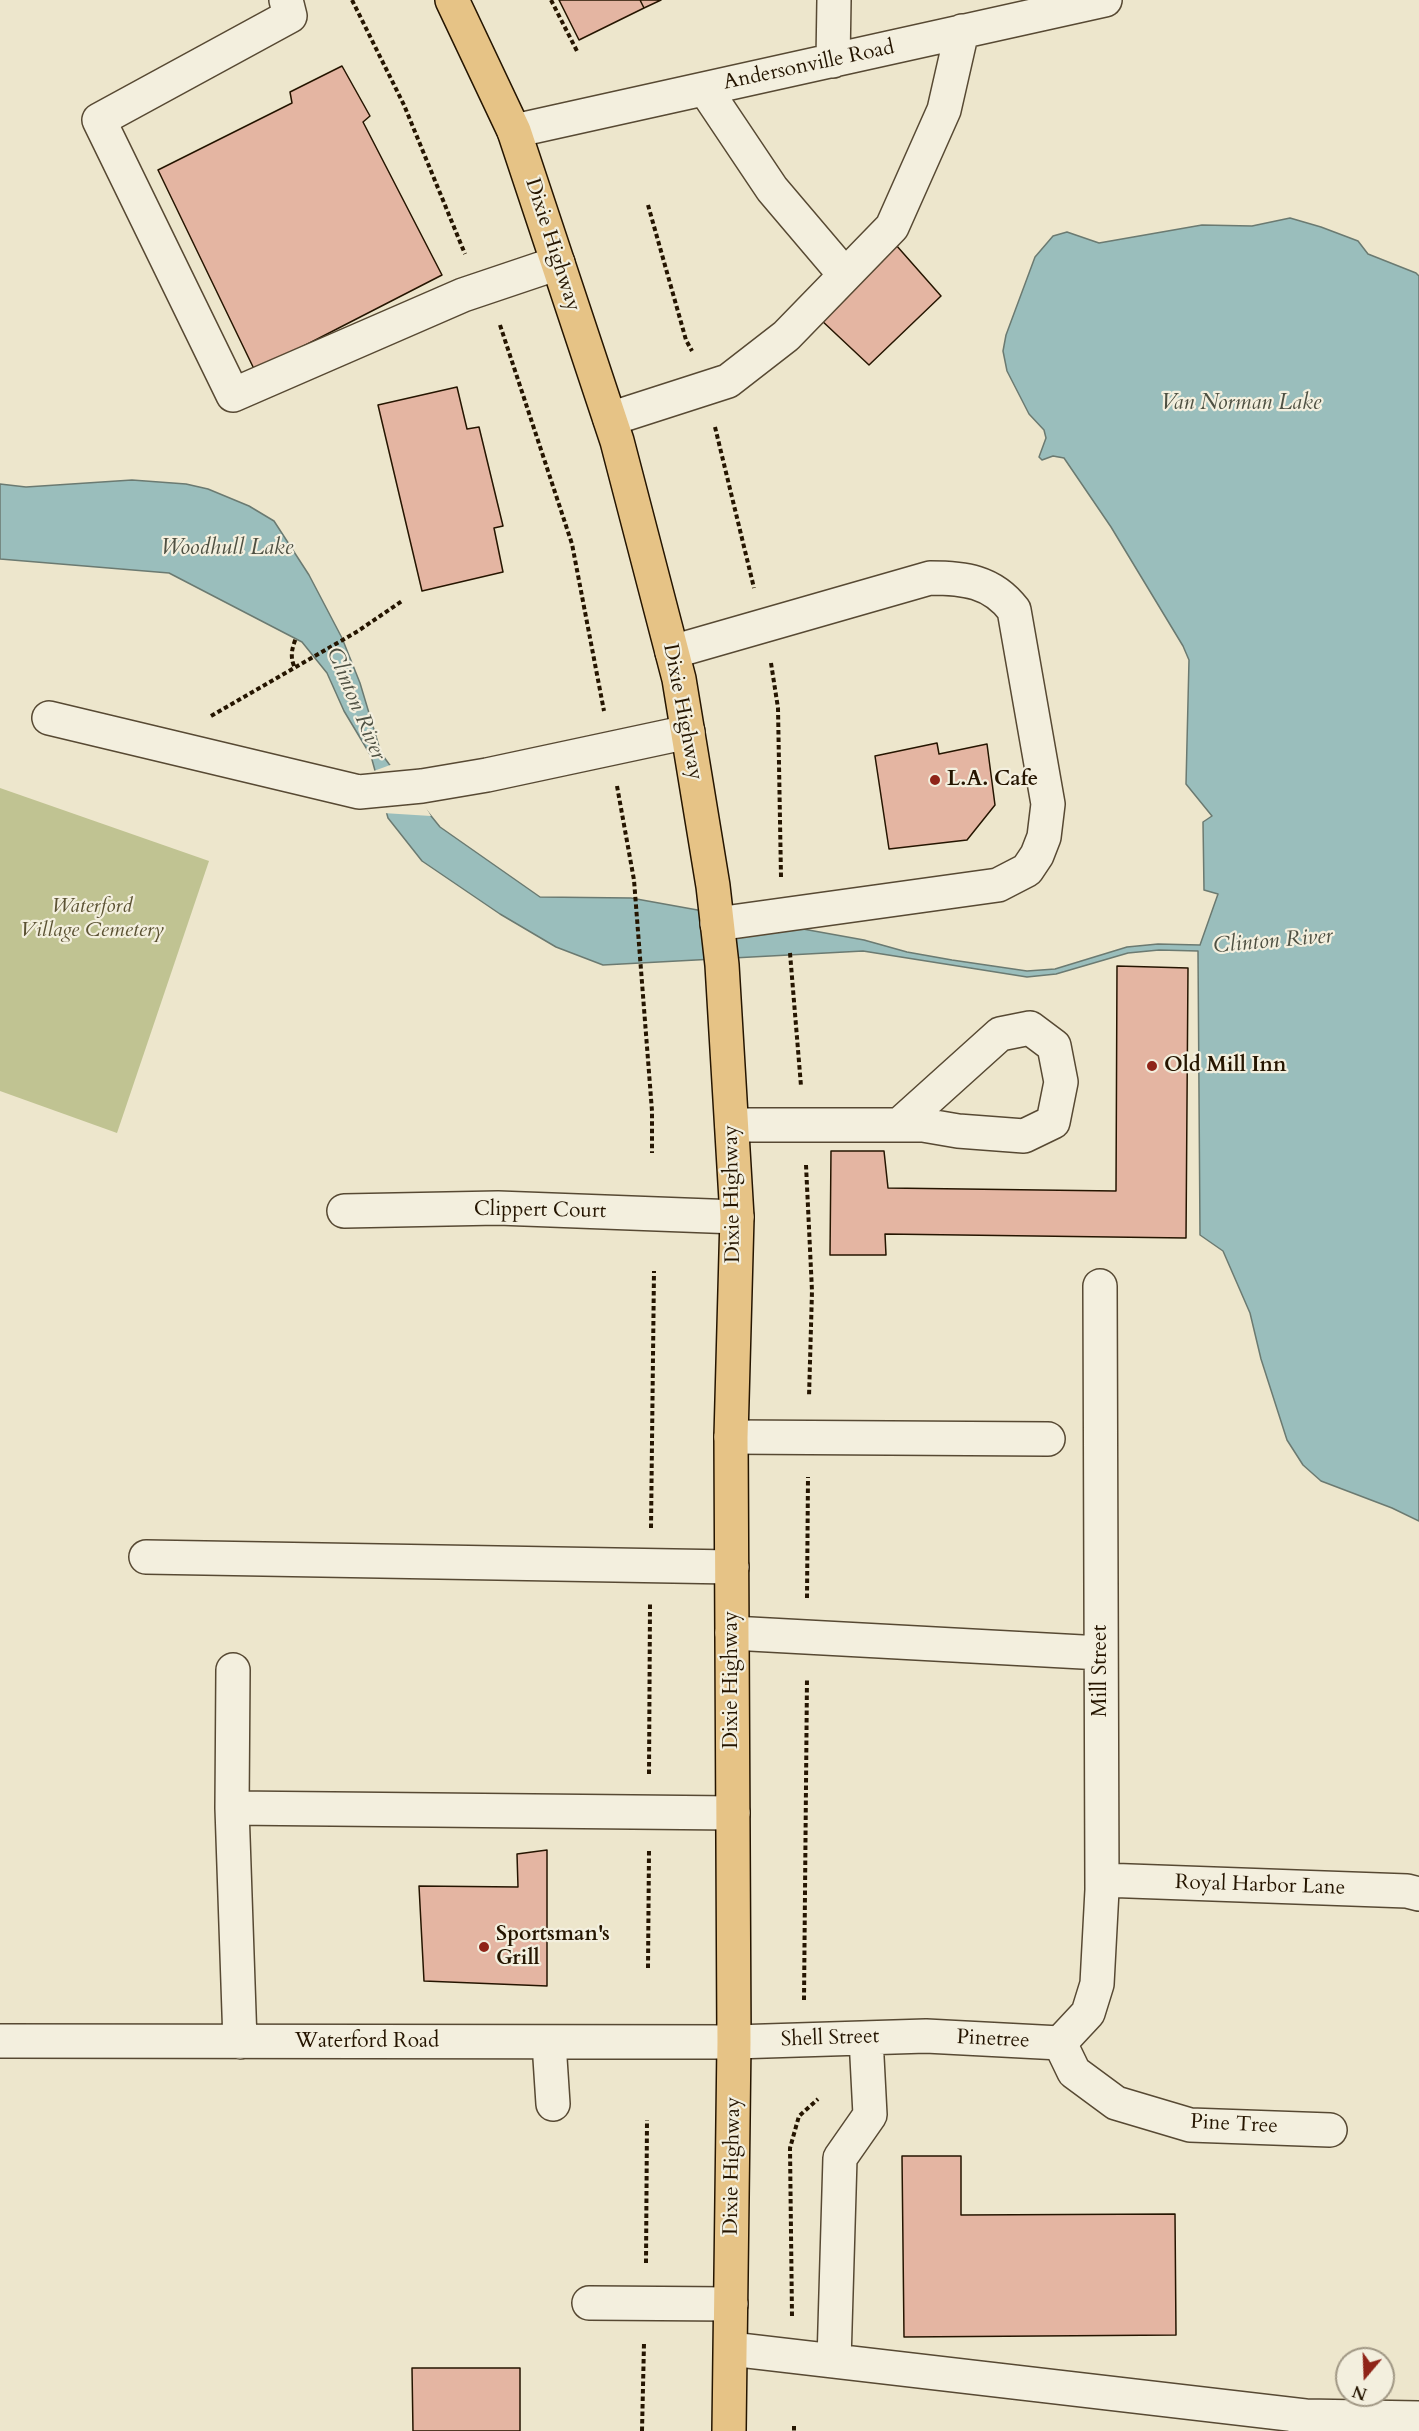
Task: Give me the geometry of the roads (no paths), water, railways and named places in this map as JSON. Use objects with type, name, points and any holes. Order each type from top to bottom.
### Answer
[{"type":"main road","name":"Dixie Highway","points":[[452,0],[514,131],[610,419],[672,651],[688,732],[722,965],[736,1217],[731,1437],[734,2042],[729,2431]]},
{"type":"street","points":[[286,0],[290,16],[99,120],[233,395],[482,288],[558,263]]},
{"type":"street","points":[[832,61],[834,0]]},
{"type":"street","name":"Andersonville Road","points":[[514,131],[1105,0]]},
{"type":"street","points":[[610,419],[728,381],[786,336],[892,227],[944,110],[962,31]]},
{"type":"street","points":[[705,89],[772,189],[845,275]]},
{"type":"street","points":[[672,651],[930,578],[961,578],[982,585],[1004,596],[1014,610],[1048,804],[1044,837],[1037,855],[1027,870],[998,885],[717,924]]},
{"type":"street","points":[[49,718],[359,792],[422,786],[688,732]]},
{"type":"street","points":[[732,1125],[803,1125],[899,1125],[923,1125],[958,1131],[1024,1136],[1053,1122],[1061,1082],[1054,1046],[1030,1028],[1000,1034],[899,1125]]},
{"type":"street","name":"Clippert Court","points":[[344,1211],[498,1208],[736,1217]]},
{"type":"street","name":"Mill Street","points":[[1060,2043],[1088,2013],[1097,1984],[1101,1880],[1100,1286]]},
{"type":"street","points":[[731,1437],[1048,1439]]},
{"type":"street","points":[[146,1557],[732,1567]]},
{"type":"street","points":[[732,1634],[1101,1653]]},
{"type":"street","points":[[233,1670],[232,1808],[240,2042]]},
{"type":"street","points":[[232,1808],[733,1814]]},
{"type":"street","name":"Royal Harbor Lane","points":[[1101,1880],[1407,1891],[1419,1894]]},
{"type":"street","name":"Shell Street","points":[[734,2042],[926,2036]]},
{"type":"street","name":"Pinetree","points":[[926,2036],[1060,2043]]},
{"type":"street","points":[[834,2361],[840,2158],[870,2115],[866,2038]]},
{"type":"street","name":"Waterford Road","points":[[0,2041],[734,2042]]},
{"type":"street","points":[[549,2043],[553,2104]]},
{"type":"street","name":"Pine Tree","points":[[1060,2043],[1074,2072],[1116,2103],[1190,2125],[1330,2130]]},
{"type":"street","points":[[589,2303],[731,2304]]},
{"type":"street","points":[[730,2349],[1305,2423],[1419,2418]]},
{"type":"water","name":"Van Norman Lake","points":[[1290,218],[1358,241],[1368,254],[1419,276],[1419,1521],[1392,1508],[1321,1481],[1303,1465],[1287,1440],[1261,1359],[1250,1313],[1223,1251],[1200,1235],[1198,951],[1159,950],[1128,953],[1056,974],[1027,977],[863,951],[603,965],[556,947],[500,914],[422,861],[388,818],[371,756],[344,711],[327,673],[302,642],[169,573],[0,559],[0,484],[26,487],[132,480],[186,484],[208,489],[249,506],[274,521],[309,575],[342,638],[360,683],[381,753],[440,827],[540,897],[631,898],[864,940],[907,952],[1027,971],[1055,969],[1127,947],[1158,944],[1200,945],[1218,894],[1204,890],[1203,822],[1212,816],[1186,784],[1189,660],[1183,646],[1111,527],[1064,458],[1053,456],[1042,460],[1039,457],[1046,438],[1044,430],[1029,414],[1007,371],[1003,351],[1006,335],[1035,257],[1053,236],[1067,232],[1099,243],[1202,225],[1252,226]]},
{"type":"place","name":"L.A. Cafe","points":[[935,780]]},
{"type":"place","name":"Old Mill Inn","points":[[1152,1066]]},
{"type":"place","name":"Sportsman's Grill","points":[[484,1947]]},
{"type":"water label","name":"Woodhull Lake","points":[[227,549]]},
{"type":"water label","name":"Clinton River","points":[[355,704]]},
{"type":"water label","name":"Clinton River","points":[[1273,942]]},
{"type":"park label","name":"Waterford Village Cemetery","points":[[92,919]]}]
